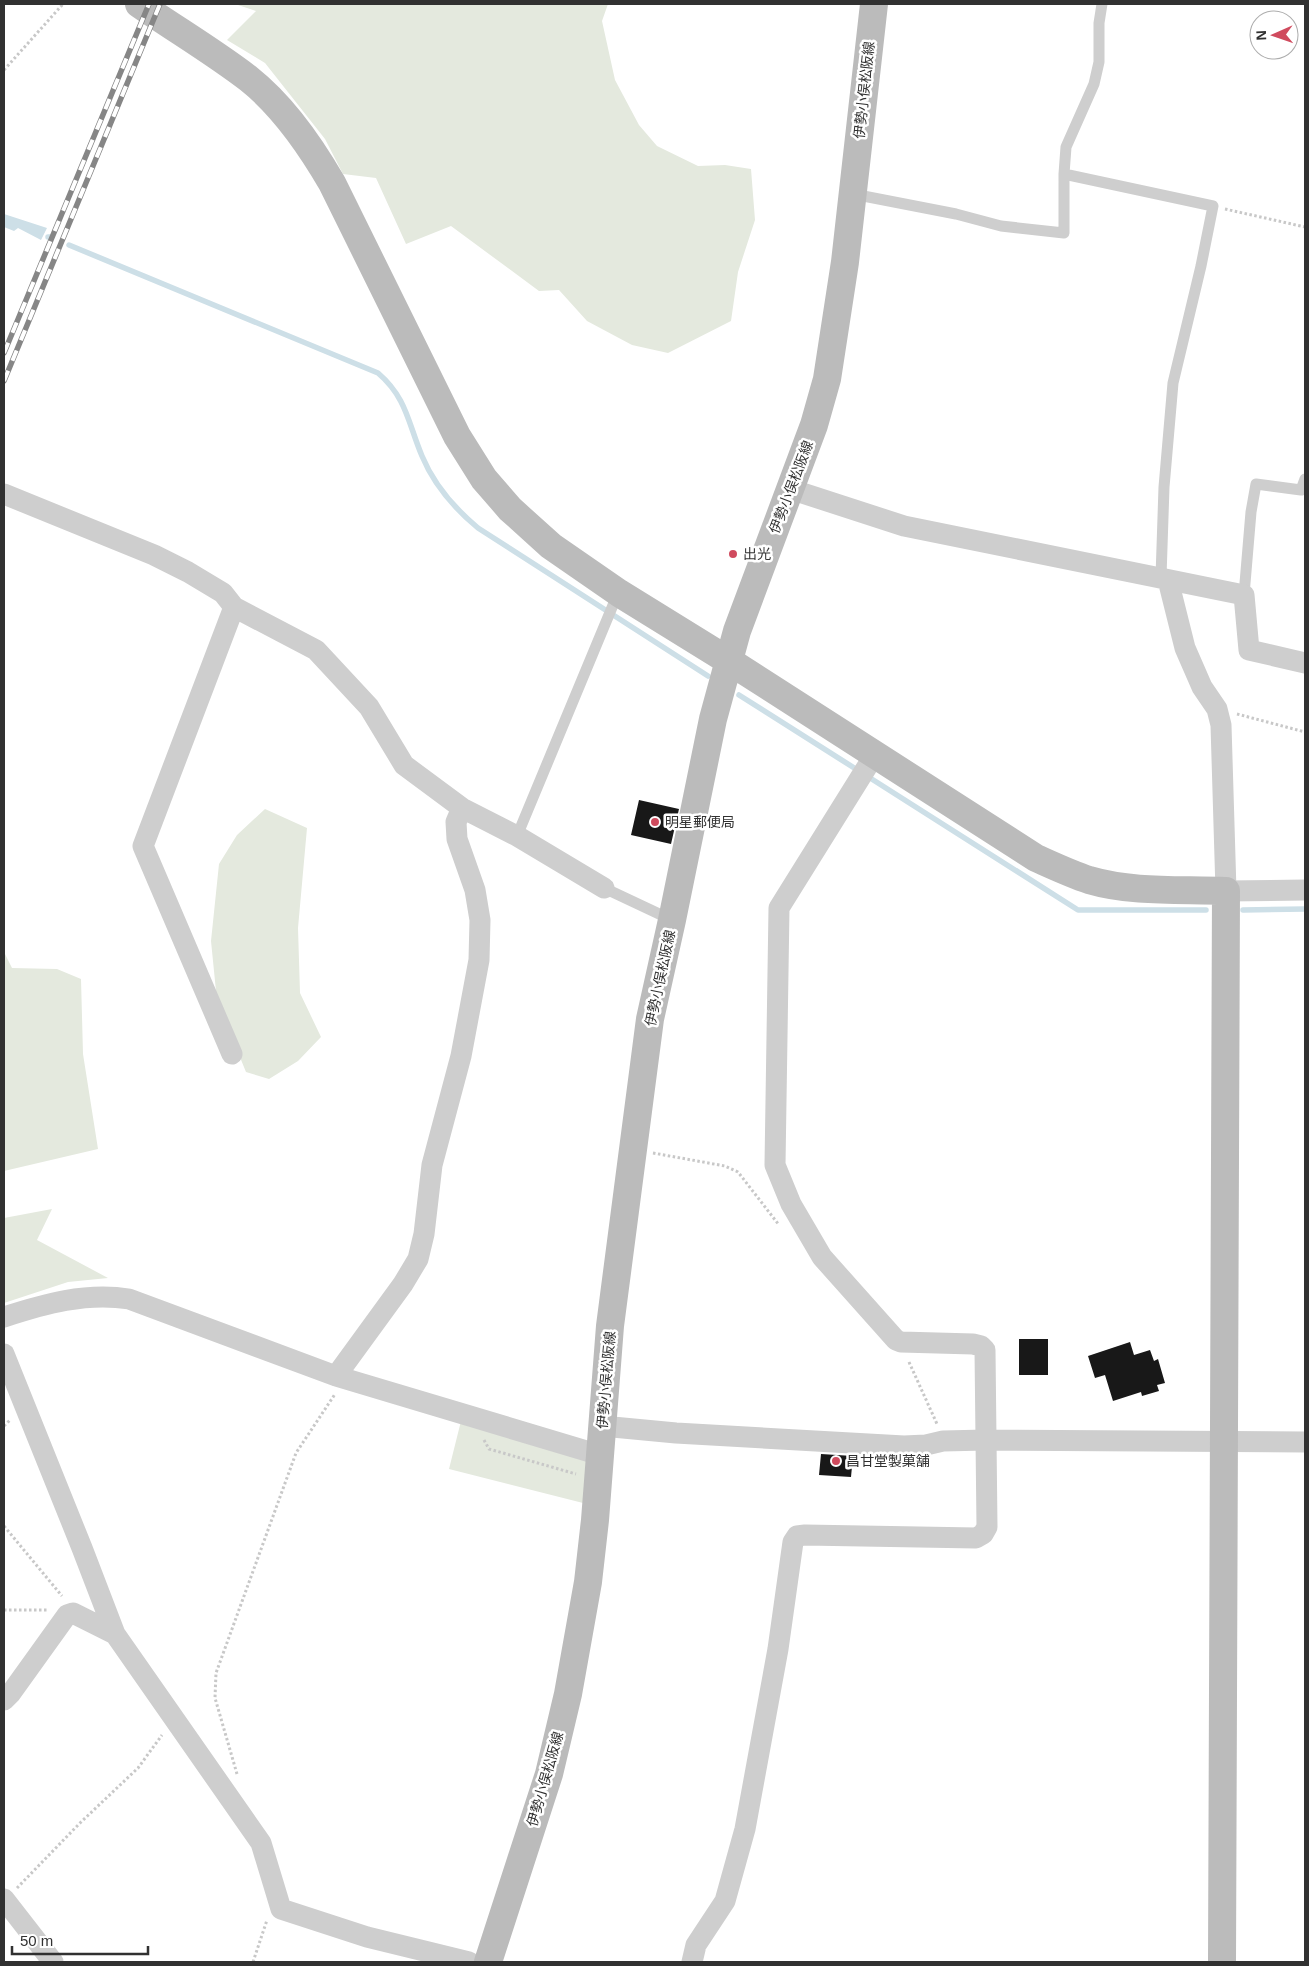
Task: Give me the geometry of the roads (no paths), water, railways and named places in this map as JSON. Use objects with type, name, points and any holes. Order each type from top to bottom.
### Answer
[{"type":"street","points":[[139,4],[250,80],[284,114],[315,154],[332,183],[457,436],[484,479],[510,509],[616,600],[729,661],[872,759],[1036,858],[1063,870],[1090,880],[1146,888],[1226,891],[1305,890]]},
{"type":"street","name":"伊勢小俣松阪線","points":[[488,1962],[549,1774],[568,1694],[588,1582],[610,1326],[650,1018],[713,719],[729,661],[751,592],[814,425],[827,379],[845,262],[874,4]]},
{"type":"street","points":[[790,489],[904,526],[1244,595],[1249,650],[1305,663]]},
{"type":"street","points":[[4,494],[154,555],[223,594],[234,607],[316,650],[369,707],[404,765],[462,808],[517,836],[604,888]]},
{"type":"street","points":[[1164,579],[1185,648],[1202,687],[1217,709],[1222,725],[1226,891],[1222,1962]]},
{"type":"street","points":[[232,1054],[142,846],[234,607]]},
{"type":"street","points":[[692,1962],[696,1945],[725,1901],[745,1829],[778,1649],[793,1542],[797,1536],[976,1538],[983,1534],[986,1527],[985,1350],[973,1344],[901,1342],[896,1340],[822,1257],[791,1204],[775,1165],[780,908],[872,759]]},
{"type":"street","points":[[339,1377],[418,1259],[424,1234],[432,1165],[461,1056],[480,960],[480,920],[475,890],[457,839],[456,822],[462,808]]},
{"type":"street","points":[[4,1317],[62,1301],[114,1296],[129,1298],[339,1377],[485,1421],[599,1467]]},
{"type":"street","points":[[4,1354],[115,1634],[238,1808],[261,1844],[281,1909],[367,1937],[469,1962]]},
{"type":"street","points":[[602,1426],[676,1433],[880,1446],[926,1445],[943,1441],[986,1440],[1305,1442]]},
{"type":"street","points":[[4,1700],[11,1693],[60,1623],[68,1615],[73,1614],[115,1634]]},
{"type":"street","points":[[5,1900],[53,1962]]},
{"type":"lane","points":[[853,194],[956,214],[1001,226],[1064,233],[1066,147],[1094,84],[1099,62],[1099,23],[1102,4]]},
{"type":"lane","points":[[1064,174],[1213,206],[1201,266],[1173,383],[1164,487],[1164,579]]},
{"type":"lane","points":[[1244,595],[1250,512],[1256,484],[1301,490],[1305,479]]},
{"type":"lane","points":[[517,836],[616,600]]},
{"type":"lane","points":[[604,888],[672,920]]},
{"type":"waterway","points":[[69,245],[378,373],[388,382],[401,402],[432,477],[453,504],[469,520],[478,528],[708,676]]},
{"type":"waterway","points":[[739,695],[859,771]]},
{"type":"waterway","points":[[867,776],[1078,910],[1206,910]]},
{"type":"waterway","points":[[1243,910],[1305,909]]},
{"type":"railway","points":[[4,353],[149,4]]},
{"type":"railway","points":[[4,381],[160,4]]},
{"type":"place","name":"出光","points":[[733,554]]},
{"type":"place","name":"明星郵便局","points":[[655,822]]},
{"type":"place","name":"昌甘堂製菓舗","points":[[836,1461]]}]
